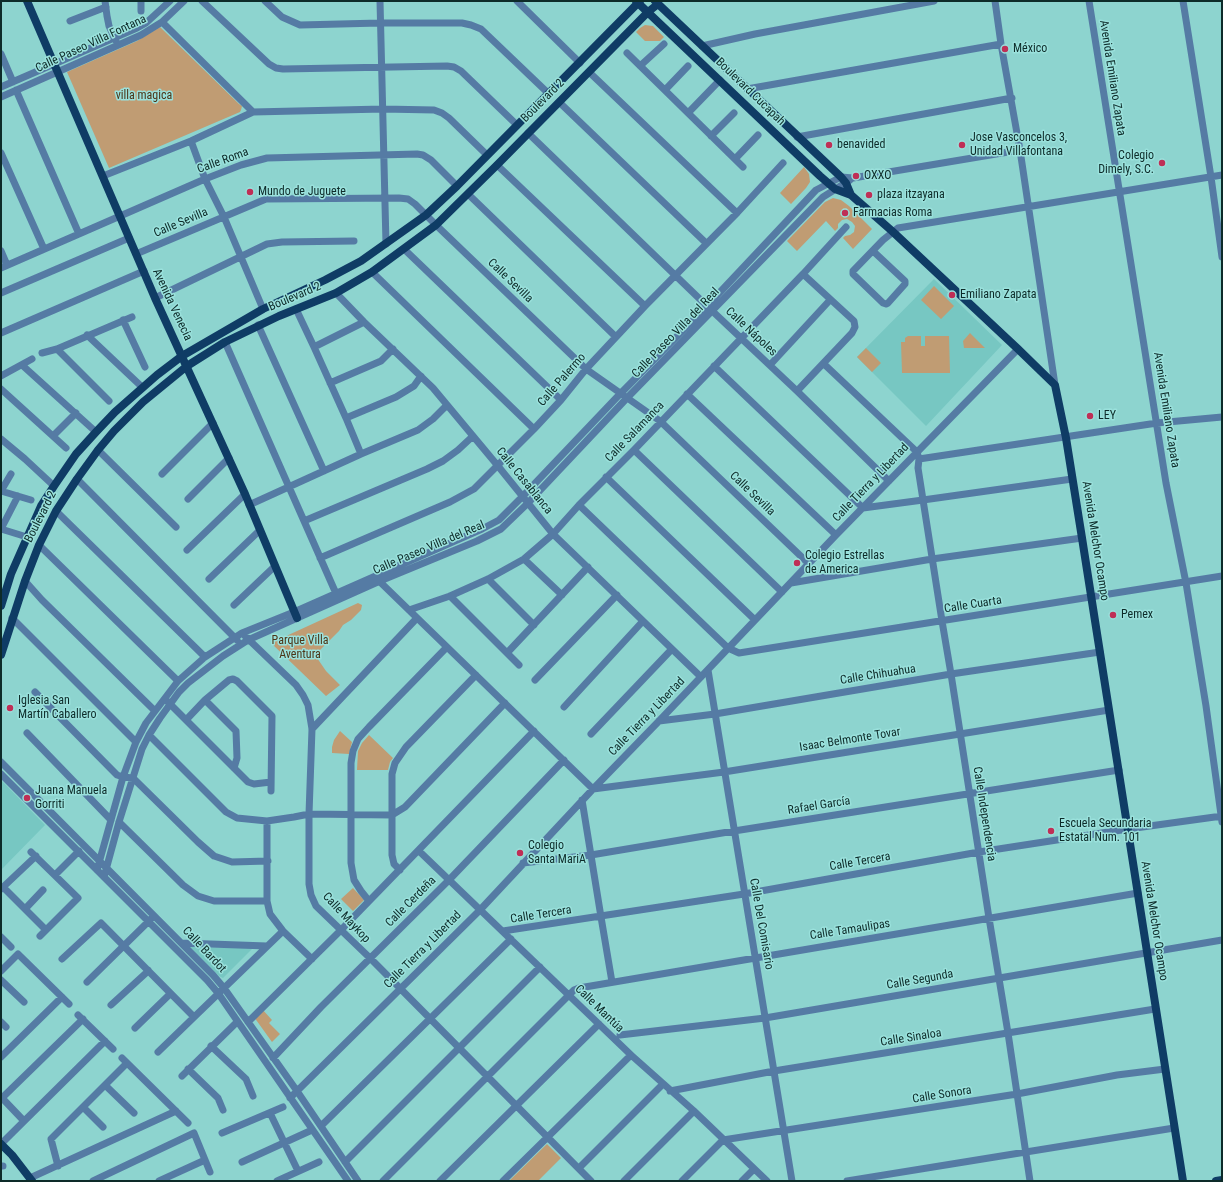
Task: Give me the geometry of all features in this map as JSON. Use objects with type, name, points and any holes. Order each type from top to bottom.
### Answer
[{"type":"main road","name":"Avenida Venecia","points":[[27,1],[155,298],[245,494],[295,615]]},
{"type":"main road","name":"Boulevard 2","points":[[1,606],[11,574],[41,506],[76,454],[142,387],[182,356],[263,309],[349,268],[386,244],[426,215],[580,63],[638,2]]},
{"type":"main road","name":"Boulevard Cucapah","points":[[638,2],[828,183],[835,189],[851,195],[892,231],[1055,385]]},
{"type":"main road","name":"Boulevard 2","points":[[1,655],[25,581],[39,545],[56,511],[76,479],[98,450],[114,431],[143,402],[187,366],[225,342],[296,309],[336,293],[372,272],[436,225],[657,2]]},
{"type":"main road","name":"Boulevard Cucapah","points":[[657,2],[797,137],[847,179],[851,195]]},
{"type":"main road","name":"Avenida Melchor Ocampo","points":[[1055,385],[1066,438],[1092,597],[1183,1181]]},
{"type":"main road","points":[[1,1144],[12,1155],[31,1180]]},
{"type":"main road","points":[[1216,1181],[1222,1180]]},
{"type":"street","points":[[141,1],[142,11]]},
{"type":"street","name":"Calle Paseo Villa Fontana","points":[[1,96],[16,90],[146,22],[170,1]]},
{"type":"street","name":"Calle Paseo Villa Fontana","points":[[1,87],[118,45],[151,30],[162,22],[184,1]]},
{"type":"street","points":[[202,1],[269,64],[276,68],[447,66],[461,71],[517,125]]},
{"type":"street","points":[[265,1],[282,17],[300,25],[462,23],[476,27],[481,29],[549,94]]},
{"type":"street","points":[[380,1],[386,244]]},
{"type":"street","points":[[517,1],[580,63]]},
{"type":"street","points":[[702,46],[755,34],[934,1]]},
{"type":"street","name":"Avenida Melchor Ocampo","points":[[995,1],[1012,98],[1055,385]]},
{"type":"street","name":"Avenida Emiliano Zapata","points":[[1089,1],[1166,483],[1186,583],[1222,818]]},
{"type":"street","points":[[1183,1],[1222,257]]},
{"type":"street","points":[[70,21],[106,4],[110,26],[118,45]]},
{"type":"street","points":[[162,22],[252,112]]},
{"type":"street","points":[[640,66],[664,44]]},
{"type":"street","points":[[747,90],[1002,44]]},
{"type":"street","points":[[1,54],[13,82]]},
{"type":"street","points":[[627,54],[743,167]]},
{"type":"street","points":[[665,90],[688,66]]},
{"type":"street","points":[[589,72],[737,213]]},
{"type":"street","points":[[688,113],[720,80]]},
{"type":"street","points":[[16,90],[79,234]]},
{"type":"street","points":[[797,137],[1012,98]]},
{"type":"street","points":[[559,102],[706,243]]},
{"type":"street","points":[[103,176],[191,141],[252,112],[382,109],[434,110],[449,118],[487,155]]},
{"type":"street","points":[[711,136],[734,113]]},
{"type":"street","name":"Calle Nápoles","points":[[528,133],[889,481]]},
{"type":"street","points":[[735,159],[758,135]]},
{"type":"street","points":[[191,141],[205,178],[224,217],[263,309]]},
{"type":"street","points":[[847,179],[1020,150]]},
{"type":"street","points":[[1,153],[44,249]]},
{"type":"street","name":"Calle Roma","points":[[4,266],[205,178],[267,158],[384,154],[424,155],[457,186]]},
{"type":"street","name":"Calle Palermo","points":[[320,558],[450,502],[474,489],[534,429],[561,400],[586,369],[645,306],[737,213],[783,163]]},
{"type":"street","points":[[497,165],[645,306]]},
{"type":"street","points":[[873,251],[905,281],[906,284],[886,304],[883,303],[853,274],[853,271],[892,231],[898,228],[1222,175]]},
{"type":"street","name":"Calle Paseo Villa del Real","points":[[377,578],[477,541],[501,529],[528,503],[627,398],[816,190],[828,183],[847,179]]},
{"type":"street","name":"Calle Paseo Villa del Real","points":[[104,877],[119,822],[142,749],[149,735],[179,692],[197,676],[240,644],[295,615],[490,526],[499,520],[620,394],[823,197],[847,179]]},
{"type":"street","points":[[468,194],[616,337]]},
{"type":"street","name":"Calle Sevilla","points":[[136,254],[266,199],[408,199],[415,204],[586,369],[660,421],[809,564]]},
{"type":"street","name":"Calle Salamanca","points":[[410,610],[450,596],[488,580],[524,559],[552,534],[634,450],[660,421],[803,274],[846,227]]},
{"type":"street","points":[[1,293],[129,238]]},
{"type":"street","points":[[155,298],[267,244],[282,242],[354,241]]},
{"type":"street","points":[[404,249],[561,400]]},
{"type":"street","points":[[1,250],[4,266]]},
{"type":"street","points":[[1,334],[144,271]]},
{"type":"street","points":[[372,272],[534,429]]},
{"type":"street","points":[[797,391],[824,364],[852,333],[855,327],[854,321],[803,274]]},
{"type":"street","name":"Calle Casablanca","points":[[336,293],[433,388],[523,496],[552,534],[701,677]]},
{"type":"street","points":[[770,365],[830,300]]},
{"type":"street","points":[[296,309],[361,454]]},
{"type":"street","points":[[42,353],[57,349],[132,317]]},
{"type":"street","points":[[123,320],[145,367]]},
{"type":"street","points":[[314,347],[364,322]]},
{"type":"street","points":[[258,326],[324,471]]},
{"type":"street","points":[[87,335],[142,387]]},
{"type":"street","points":[[225,342],[338,596]]},
{"type":"street","points":[[57,349],[109,401]]},
{"type":"street","points":[[330,383],[381,361],[393,349]]},
{"type":"street","name":"Calle Tierra y Libertad","points":[[290,1098],[480,910],[582,800],[889,481],[918,455],[1018,349]]},
{"type":"street","points":[[1,376],[32,359]]},
{"type":"street","points":[[824,364],[918,455],[1066,438],[1157,424],[1222,417]]},
{"type":"street","points":[[22,365],[96,432]]},
{"type":"street","points":[[714,366],[863,508],[1072,479]]},
{"type":"street","points":[[346,418],[396,397],[414,386],[421,376]]},
{"type":"street","points":[[1,389],[66,448]]},
{"type":"street","points":[[687,394],[836,536]]},
{"type":"street","points":[[249,504],[418,430],[433,419],[447,405]]},
{"type":"street","points":[[53,436],[76,413]]},
{"type":"street","points":[[162,474],[213,423]]},
{"type":"street","points":[[304,521],[443,461],[473,436]]},
{"type":"street","points":[[1,439],[54,486]]},
{"type":"street","points":[[98,450],[176,527]]},
{"type":"street","points":[[634,450],[782,592]]},
{"type":"street","name":"Calle Independencia","points":[[918,455],[918,468],[932,559],[952,674],[960,734],[980,852],[1030,1181]]},
{"type":"street","points":[[188,499],[229,458]]},
{"type":"street","points":[[11,474],[1,491],[31,500]]},
{"type":"street","points":[[606,477],[755,620]]},
{"type":"street","points":[[76,479],[240,644]]},
{"type":"street","points":[[187,550],[245,494]]},
{"type":"street","points":[[18,496],[1,529],[27,537]]},
{"type":"street","points":[[579,505],[728,648]]},
{"type":"street","points":[[56,511],[205,657]]},
{"type":"street","points":[[209,579],[260,530]]},
{"type":"street","points":[[791,583],[932,559],[1082,538]]},
{"type":"street","points":[[39,545],[178,682]]},
{"type":"street","points":[[524,559],[562,596]]},
{"type":"street","points":[[234,605],[276,566]]},
{"type":"street","points":[[507,653],[588,568]]},
{"type":"street","name":"Calle Cuarta","points":[[728,648],[734,652],[744,652],[1186,583],[1222,576]]},
{"type":"street","points":[[377,578],[593,789]]},
{"type":"street","points":[[488,580],[534,625]]},
{"type":"street","points":[[25,581],[42,600],[155,711]]},
{"type":"street","points":[[535,680],[616,595]]},
{"type":"street","points":[[450,596],[519,665]]},
{"type":"street","name":"Calle Paseo Villa del Real","points":[[97,870],[123,777],[136,742],[146,723],[164,698],[178,682],[205,657],[242,633],[295,615]]},
{"type":"street","points":[[12,618],[136,742]]},
{"type":"street","points":[[312,729],[417,618]]},
{"type":"street","points":[[564,707],[643,621]]},
{"type":"street","name":"Calle Maykop","points":[[242,633],[296,685],[308,705],[312,729],[309,814],[309,884],[311,896],[316,906],[591,1181]]},
{"type":"street","points":[[369,901],[354,880],[351,863],[351,763],[354,751],[358,739],[447,647]]},
{"type":"street","points":[[591,734],[672,649]]},
{"type":"street","name":"Calle Chihuahua","points":[[660,720],[714,714],[952,674],[1100,652]]},
{"type":"street","name":"Calle Del Comisario","points":[[708,670],[714,714],[792,1181]]},
{"type":"street","points":[[400,870],[394,864],[392,855],[392,774],[395,763],[406,747],[476,675]]},
{"type":"street","points":[[186,720],[205,700],[229,680],[233,679],[237,681],[272,716],[271,791]]},
{"type":"street","points":[[35,692],[117,775],[133,778],[214,856],[232,862],[268,861]]},
{"type":"street","points":[[164,698],[248,782],[254,784],[271,782]]},
{"type":"street","points":[[205,700],[236,731],[237,758],[234,768]]},
{"type":"street","points":[[149,735],[226,812],[237,818],[267,821],[309,814],[392,815],[405,807],[505,704]]},
{"type":"street","name":"Isaac Belmonte Tovar","points":[[593,789],[724,772],[1109,710]]},
{"type":"street","points":[[248,1022],[419,851],[534,731]]},
{"type":"street","points":[[27,733],[111,820]]},
{"type":"street","name":"Calle Cerdeña","points":[[273,1058],[321,1007],[449,880],[564,760]]},
{"type":"street","name":"Calle Bardot","points":[[1,762],[182,942],[213,975],[248,1022],[357,1180]]},
{"type":"street","name":"Rafael García","points":[[523,863],[591,855],[734,830],[1119,770]]},
{"type":"street","name":"Calle Bardot","points":[[1,774],[207,980],[218,993],[348,1181]]},
{"type":"street","points":[[582,800],[612,982]]},
{"type":"street","name":"Calle Tercera","points":[[503,931],[744,894],[980,852],[1128,829],[1222,818]]},
{"type":"street","points":[[267,821],[267,901],[270,914],[283,931],[312,959]]},
{"type":"street","points":[[119,822],[183,885],[198,896],[214,901],[267,901]]},
{"type":"street","name":"Calle Mantúa","points":[[419,851],[631,1055],[767,1181]]},
{"type":"street","points":[[55,875],[79,852]]},
{"type":"street","points":[[40,936],[46,930],[78,898],[33,854],[2,888],[46,930]]},
{"type":"street","points":[[25,909],[43,890]]},
{"type":"street","name":"Calle Tamaulipas","points":[[383,1181],[574,990],[578,988],[1138,893]]},
{"type":"street","points":[[87,982],[155,915]]},
{"type":"street","points":[[62,959],[101,923],[194,1017]]},
{"type":"street","points":[[158,1052],[283,931]]},
{"type":"street","points":[[1,937],[11,947]]},
{"type":"street","points":[[321,1126],[429,1018],[511,939]]},
{"type":"street","name":"Calle Segunda","points":[[620,1035],[765,1018],[1222,940]]},
{"type":"street","points":[[182,942],[267,946]]},
{"type":"street","points":[[1,971],[18,954],[69,1004]]},
{"type":"street","points":[[345,1162],[540,967]]},
{"type":"street","points":[[111,1005],[148,970]]},
{"type":"street","points":[[1,980],[24,1002]]},
{"type":"street","points":[[135,1028],[170,994]]},
{"type":"street","points":[[1,1057],[62,997]]},
{"type":"street","name":"Calle Sinaloa","points":[[670,1091],[774,1071],[1155,1009]]},
{"type":"street","points":[[24,1121],[2,1098],[81,1017],[113,1049]]},
{"type":"street","points":[[182,1076],[237,1022]]},
{"type":"street","points":[[440,1181],[599,1024]]},
{"type":"street","points":[[1,1144],[105,1041]]},
{"type":"street","points":[[211,1046],[246,1079],[253,1096]]},
{"type":"street","points":[[503,1181],[631,1055]]},
{"type":"street","points":[[58,1166],[50,1139],[105,1084],[124,1060],[188,1123]]},
{"type":"street","points":[[188,1069],[218,1098],[223,1110]]},
{"type":"street","name":"Calle Sonora","points":[[723,1140],[1017,1094],[1103,1078],[1165,1069]]},
{"type":"street","points":[[105,1084],[134,1113]]},
{"type":"street","points":[[578,1168],[663,1084]]},
{"type":"street","points":[[83,1107],[104,1127]]},
{"type":"street","points":[[222,1133],[283,1107]]},
{"type":"street","points":[[31,1180],[58,1166],[176,1112]]},
{"type":"street","points":[[624,1181],[694,1112]]},
{"type":"street","points":[[270,1113],[298,1172]]},
{"type":"street","points":[[847,1181],[1174,1128]]},
{"type":"street","points":[[242,1162],[312,1130]]},
{"type":"street","points":[[93,1181],[194,1133],[210,1172]]},
{"type":"street","points":[[682,1181],[723,1140]]},
{"type":"street","points":[[159,1181],[205,1160]]},
{"type":"street","points":[[277,1181],[319,1162]]},
{"type":"street","points":[[742,1181],[754,1169]]},
{"type":"shaded area","points":[[934,279],[1002,345],[926,426],[857,357]]},
{"type":"shaded area","points":[[1,780],[45,825],[1,870]]},
{"type":"shaded area","points":[[190,947],[253,948],[223,978],[219,976]]},
{"type":"green space","points":[[645,25],[653,26],[664,37],[660,41],[645,41],[636,32]]},
{"type":"green space","name":"villa magica","points":[[160,27],[242,106],[241,110],[240,112],[109,168],[67,72],[137,41]]},
{"type":"green space","points":[[804,167],[809,174],[810,182],[791,204],[780,193]]},
{"type":"green space","points":[[833,198],[841,200],[849,206],[872,229],[853,249],[843,238],[854,232],[855,226],[852,222],[847,219],[842,220],[838,224],[838,228],[835,231],[826,221],[797,251],[787,241],[825,202]]},
{"type":"green space","points":[[934,286],[954,306],[941,319],[921,300]]},
{"type":"green space","points":[[970,333],[985,348],[964,348],[963,341]]},
{"type":"green space","points":[[908,336],[921,336],[921,346],[925,346],[925,336],[949,336],[950,373],[902,373],[901,342],[905,342],[905,338]]},
{"type":"green space","points":[[866,348],[881,363],[872,372],[857,357]]},
{"type":"green space","name":"Parque Villa Aventura","points":[[358,603],[362,605],[361,610],[351,620],[343,625],[315,655],[326,671],[340,685],[326,696],[271,643]]},
{"type":"green space","points":[[340,731],[352,742],[349,754],[332,753],[334,740]]},
{"type":"green space","points":[[369,735],[393,758],[390,762],[388,770],[357,770],[358,751],[362,743]]},
{"type":"green space","points":[[353,888],[364,900],[353,911],[341,899]]},
{"type":"green space","points":[[262,1009],[272,1020],[269,1023],[280,1034],[272,1042],[254,1017]]},
{"type":"green space","points":[[547,1144],[561,1158],[538,1181],[509,1181]]},
{"type":"place","name":"México","points":[[1005,49]]},
{"type":"place","name":"benavided","points":[[829,145]]},
{"type":"place","name":"Jose Vasconcelos 3, Unidad Villafontana","points":[[962,145]]},
{"type":"place","name":"Colegio Dimely, S.C.","points":[[1162,163]]},
{"type":"place","name":"OXXO","points":[[856,176]]},
{"type":"place","name":"Mundo de Juguete","points":[[250,192]]},
{"type":"place","name":"plaza itzayana","points":[[869,195]]},
{"type":"place","name":"Farmacias Roma","points":[[845,213]]},
{"type":"place","name":"Emiliano Zapata","points":[[952,295]]},
{"type":"place","name":"LEY","points":[[1090,416]]},
{"type":"place","name":"Colegio Estrellas de America","points":[[797,563]]},
{"type":"place","name":"Pemex","points":[[1113,615]]},
{"type":"place","name":"Iglesia San Martín Caballero","points":[[10,708]]},
{"type":"place","name":"Juana Manuela Gorriti","points":[[27,798]]},
{"type":"place","name":"Escuela Secundaria Estatal Num. 101","points":[[1051,831]]},
{"type":"place","name":"Colegio Santa MariA","points":[[520,853]]}]
